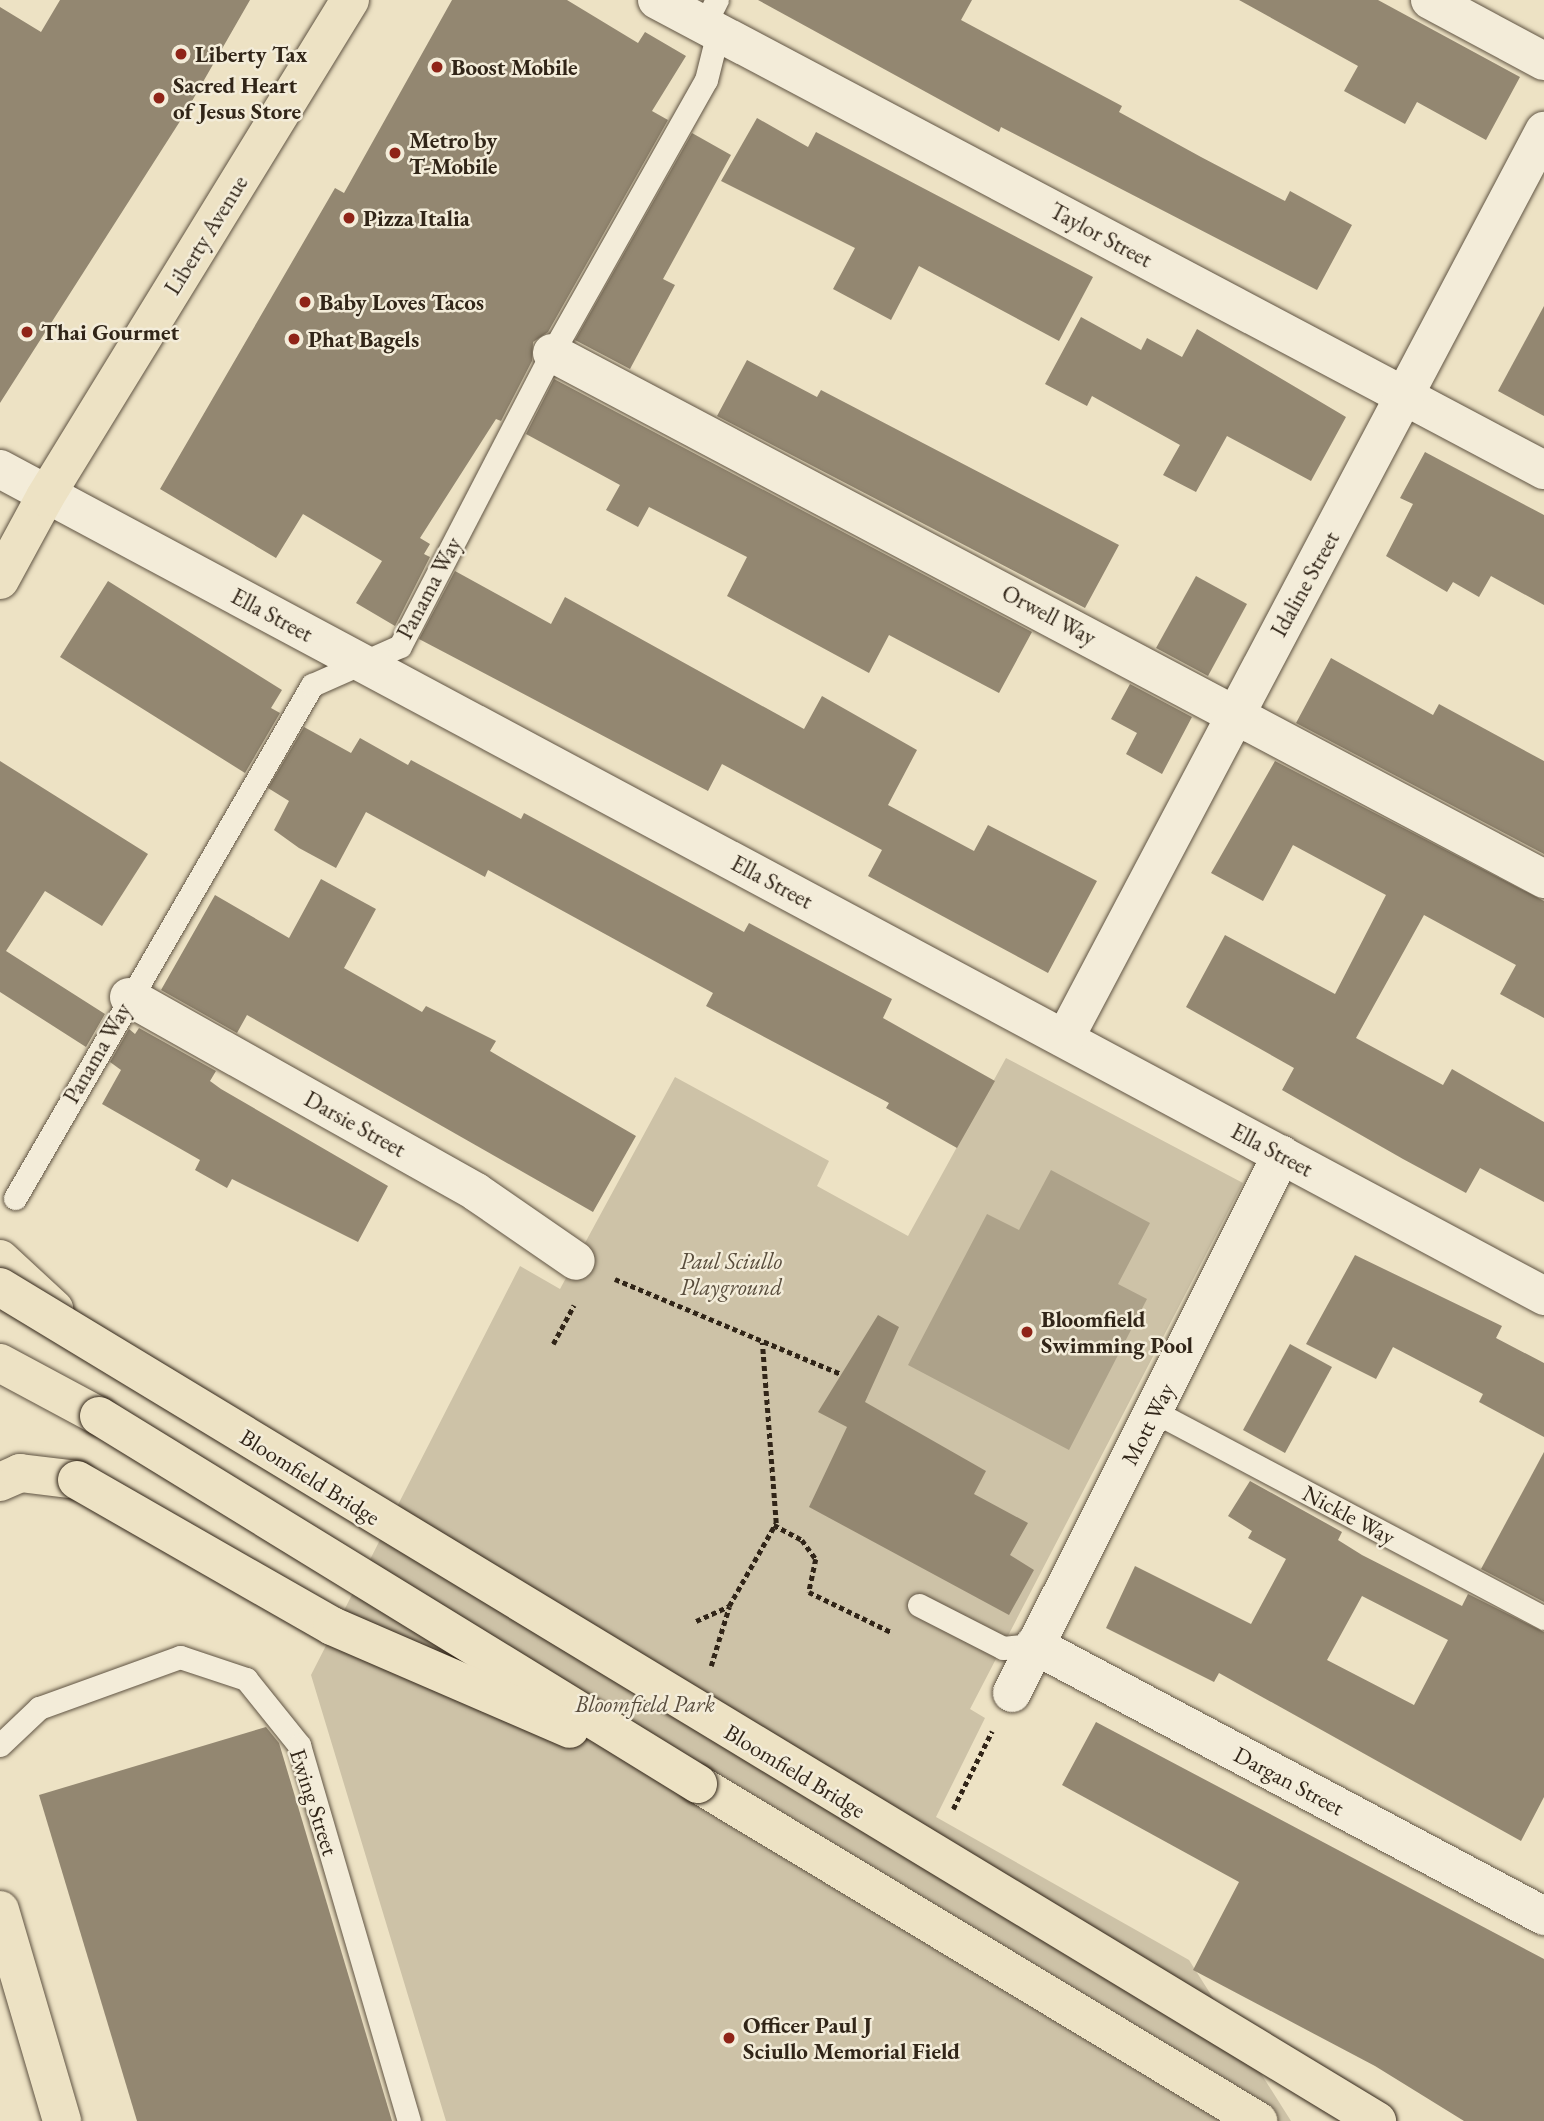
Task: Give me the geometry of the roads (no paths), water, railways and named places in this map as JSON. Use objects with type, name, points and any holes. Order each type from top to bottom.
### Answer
[{"type":"main road","name":"Liberty Avenue","points":[[0,580],[45,497],[350,0]]},
{"type":"main road","points":[[0,1259],[92,1343]]},
{"type":"main road","name":"Bloomfield Bridge","points":[[0,1287],[1377,2121]]},
{"type":"main road","points":[[0,1363],[99,1416],[698,1784],[1258,2121]]},
{"type":"main road","points":[[0,1482],[20,1473],[77,1480],[332,1626],[698,1784]]},
{"type":"main road","points":[[0,1910],[62,2121]]},
{"type":"street","name":"Taylor Street","points":[[657,0],[713,19],[1544,470]]},
{"type":"street","points":[[1430,0],[1544,61]]},
{"type":"street","name":"Idaline Street","points":[[1065,1038],[1234,713],[1407,397],[1544,131]]},
{"type":"street","name":"Orwell Way","points":[[552,353],[1544,879]]},
{"type":"street","name":"Ella Street","points":[[0,469],[45,497],[364,664],[1544,1296]]},
{"type":"street","name":"Darsie Street","points":[[129,997],[476,1192],[576,1261]]},
{"type":"street","name":"Mott Way","points":[[1012,1693],[1281,1155]]},
{"type":"street","name":"Dargan Street","points":[[1034,1645],[1544,1916]]},
{"type":"lane","name":"Panama Way","points":[[15,1198],[312,685],[400,646],[552,353],[706,80],[713,19]]},
{"type":"lane","name":"Nickle Way","points":[[1154,1412],[1544,1618]]},
{"type":"lane","points":[[919,1605],[1003,1648],[1034,1645]]},
{"type":"lane","name":"Ewing Street","points":[[0,1745],[39,1708],[180,1657],[246,1679],[299,1745],[409,2121]]},
{"type":"place","name":"Liberty Tax","points":[[181,54]]},
{"type":"place","name":"Boost Mobile","points":[[437,67]]},
{"type":"place","name":"Sacred Heart of Jesus Store","points":[[159,98]]},
{"type":"place","name":"Metro by T-Mobile","points":[[395,153]]},
{"type":"place","name":"Pizza Italia","points":[[349,218]]},
{"type":"place","name":"Baby Loves Tacos","points":[[305,302]]},
{"type":"place","name":"Thai Gourmet","points":[[27,332]]},
{"type":"place","name":"Phat Bagels","points":[[294,339]]},
{"type":"place","name":"Bloomfield Swimming Pool","points":[[1027,1332]]},
{"type":"place","name":"Officer Paul J Sciullo Memorial Field","points":[[729,2038]]},
{"type":"park label","name":"Paul Sciullo Playground","points":[[731,1274]]},
{"type":"park label","name":"Bloomfield Park","points":[[645,1704]]}]
